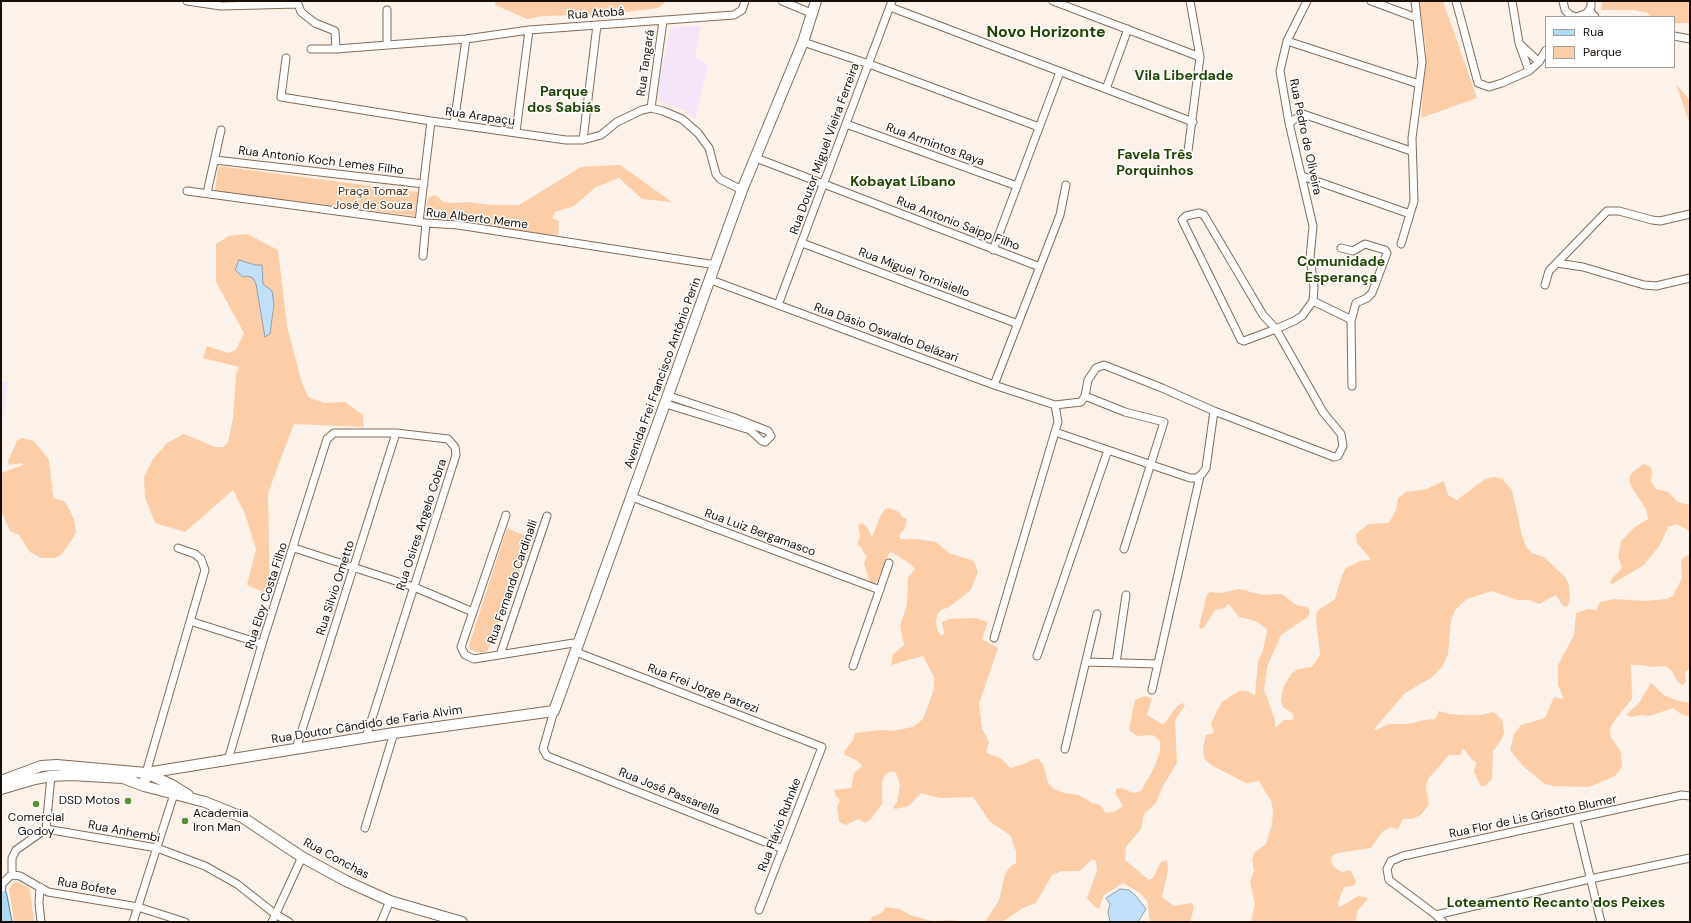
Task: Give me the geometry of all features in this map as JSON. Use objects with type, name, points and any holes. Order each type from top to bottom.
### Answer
[{"type":"main road","points":[[1,896],[6,922]]},
{"type":"street","points":[[187,1],[222,6],[298,4],[301,12],[315,23],[335,31],[336,49]]},
{"type":"street","name":"Rua Atobá","points":[[311,49],[336,49],[466,39],[529,30],[734,15],[742,10],[745,1]]},
{"type":"street","points":[[782,1],[811,13]]},
{"type":"street","name":"Avenida Frei Francisco Antônio Perin","points":[[547,756],[543,750],[554,711],[711,280],[742,190],[803,42],[816,1]]},
{"type":"street","points":[[1053,1],[1200,57]]},
{"type":"street","points":[[1188,151],[1193,122],[1200,57],[1190,1]]},
{"type":"street","name":"Rua Pedro de Oliveira","points":[[1307,1],[1287,41],[1280,71],[1289,123],[1313,226],[1310,258],[1314,287],[1313,302]]},
{"type":"street","points":[[1370,1],[1417,18]]},
{"type":"street","points":[[1401,244],[1414,201],[1411,151],[1422,62],[1415,1]]},
{"type":"street","points":[[1456,1],[1478,83],[1489,87],[1529,71],[1538,62],[1545,52]]},
{"type":"street","points":[[1512,1],[1520,43],[1529,71]]},
{"type":"street","points":[[1563,1],[1567,15],[1577,16],[1587,14],[1591,1]]},
{"type":"street","points":[[891,4],[1060,72],[1193,122]]},
{"type":"street","name":"Rua Doutor Miguel Vieira Ferreira","points":[[778,305],[891,4]]},
{"type":"street","points":[[386,10],[387,45]]},
{"type":"street","name":"Rua Tangará","points":[[651,108],[663,20]]},
{"type":"street","points":[[583,140],[597,25]]},
{"type":"street","points":[[1106,89],[1128,29]]},
{"type":"street","points":[[516,132],[529,30]]},
{"type":"street","points":[[1675,36],[1690,39]]},
{"type":"street","points":[[454,124],[466,39]]},
{"type":"street","points":[[1287,41],[1420,84]]},
{"type":"street","points":[[803,42],[869,64],[1039,127]]},
{"type":"street","points":[[1520,43],[1538,62]]},
{"type":"street","name":"Rua Arapaçu","points":[[286,58],[281,98],[566,140],[583,140],[601,135],[628,116],[651,108]]},
{"type":"street","points":[[994,250],[1060,72]]},
{"type":"street","points":[[651,108],[682,119],[704,140],[709,148],[716,174],[720,179],[742,190]]},
{"type":"street","points":[[1289,123],[1302,114],[1411,151]]},
{"type":"street","points":[[423,256],[422,223],[424,184],[431,121]]},
{"type":"street","name":"Rua Armintos Raya","points":[[846,124],[1017,186]]},
{"type":"street","points":[[207,193],[222,130]]},
{"type":"street","name":"Rua Antonio Saipp Filho","points":[[756,158],[1040,267]]},
{"type":"street","name":"Rua Antonio Koch Lemes Filho","points":[[215,160],[424,184]]},
{"type":"street","points":[[1302,176],[1410,214]]},
{"type":"street","points":[[994,385],[1060,215],[1066,185]]},
{"type":"street","name":"Rua Alberto Meme","points":[[188,191],[422,223],[458,225],[716,265]]},
{"type":"street","points":[[1545,285],[1549,271],[1607,211],[1619,211],[1660,221],[1690,214]]},
{"type":"street","points":[[994,638],[1058,422],[1055,405],[1081,402],[1085,396],[1088,380],[1096,368],[1104,365],[1214,411],[1334,457],[1341,453],[1343,446],[1342,434],[1323,412],[1276,329],[1263,316],[1204,216],[1199,213],[1183,218],[1183,225],[1239,338],[1244,341],[1276,329],[1302,316],[1313,302],[1348,318],[1351,321]]},
{"type":"street","name":"Rua Miguel Tornisiello","points":[[802,243],[1018,324]]},
{"type":"street","points":[[1341,248],[1353,251],[1365,244],[1385,250],[1387,253],[1372,293],[1367,298],[1356,303],[1351,321],[1352,386]]},
{"type":"street","points":[[1557,263],[1583,267],[1644,285],[1656,286],[1690,278]]},
{"type":"street","name":"Rua Dásio Oswaldo Delázari","points":[[711,280],[994,385],[1055,405]]},
{"type":"street","points":[[1085,396],[1125,412],[1164,422],[1124,549]]},
{"type":"street","points":[[667,400],[748,423],[768,431],[770,436],[765,442],[762,442],[750,430],[667,400]]},
{"type":"street","points":[[1152,690],[1200,476],[1206,468],[1214,411]]},
{"type":"street","points":[[1055,432],[1190,478],[1197,478],[1200,476]]},
{"type":"street","name":"Rua Osires Angelo Cobra","points":[[327,439],[334,433],[396,433],[448,440],[455,447],[456,451],[456,455],[366,737]]},
{"type":"street","name":"Rua Silvio Ometto","points":[[296,749],[396,433]]},
{"type":"street","name":"Rua Eloy Costa Filho","points":[[228,760],[262,644],[294,548],[327,439]]},
{"type":"street","points":[[1037,656],[1108,450]]},
{"type":"street","name":"Rua Luiz Bergamasco","points":[[632,497],[880,590]]},
{"type":"street","points":[[506,515],[461,647],[465,655],[474,659],[580,642]]},
{"type":"street","name":"Rua Fernando Cardinalli","points":[[500,655],[547,516]]},
{"type":"street","points":[[144,786],[146,773],[205,570],[201,559],[195,554],[178,548]]},
{"type":"street","points":[[294,548],[414,587],[473,612]]},
{"type":"street","points":[[853,666],[889,564]]},
{"type":"street","points":[[1116,663],[1126,596]]},
{"type":"street","points":[[1065,749],[1097,614]]},
{"type":"street","points":[[190,621],[262,644]]},
{"type":"street","name":"Rua Frei Jorge Patrezi","points":[[576,652],[822,747]]},
{"type":"street","points":[[1086,662],[1158,664]]},
{"type":"street","name":"Rua Doutor Cândido de Faria Alvim","points":[[146,773],[184,768],[366,737],[554,711]]},
{"type":"street","points":[[365,828],[394,733]]},
{"type":"street","name":"Rua Flávio Ruhnke","points":[[760,910],[822,747]]},
{"type":"street","name":"Rua José Passarella","points":[[547,756],[783,849]]},
{"type":"street","name":"Rua Conchas","points":[[1,781],[41,766],[57,765],[146,773],[170,790]]},
{"type":"street","points":[[133,922],[157,848],[170,790],[179,773],[184,768]]},
{"type":"street","name":"Rua Conchas","points":[[1,790],[35,778],[71,775],[123,778],[144,786],[170,790],[242,817],[302,856],[346,881],[390,901],[462,922]]},
{"type":"street","points":[[1,896],[2,884],[10,876],[14,875],[12,871],[12,858],[16,850],[46,829],[51,776]]},
{"type":"street","name":"Rua Flor de Lis Grisotto Blumer","points":[[1436,915],[1392,883],[1388,877],[1387,870],[1391,861],[1403,856],[1682,795],[1690,796]]},
{"type":"street","points":[[1576,819],[1601,922]]},
{"type":"street","name":"Rua Anhembi","points":[[46,829],[157,848],[205,866],[237,884],[275,914],[289,922]]},
{"type":"street","points":[[272,922],[302,856]]},
{"type":"street","points":[[1436,915],[1590,879],[1690,858]]},
{"type":"street","name":"Rua Bofete","points":[[14,875],[20,876],[48,892],[138,907],[185,922]]},
{"type":"street","points":[[40,887],[38,903],[41,922]]},
{"type":"street","points":[[381,922],[390,901]]},
{"type":"street","points":[[1436,915],[1443,922]]},
{"type":"shaded area","points":[[701,26],[695,57],[708,65],[695,119],[687,111],[655,100],[670,30],[675,27]]},
{"type":"shaded area","points":[[1,381],[8,382],[1,434]]},
{"type":"green space","points":[[496,1],[667,1],[658,8],[612,14],[543,16],[527,19],[495,5]]},
{"type":"green space","points":[[1419,1],[1443,1],[1477,98],[1421,118],[1426,49]]},
{"type":"green space","points":[[1602,1],[1690,1],[1690,23],[1675,23],[1675,16],[1650,16],[1648,13],[1634,10],[1601,10]]},
{"type":"green space","points":[[1676,84],[1690,100],[1690,125]]},
{"type":"green space","points":[[620,165],[672,202],[642,199],[619,178],[596,187],[574,206],[555,212],[552,218],[559,221],[558,236],[453,220],[436,222],[426,206],[429,197],[435,195],[444,202],[452,203],[467,202],[491,205],[519,205],[581,167]]},
{"type":"green space","name":"Praça Tomaz José de Souza","points":[[218,166],[418,192],[415,216],[215,191]]},
{"type":"green space","points":[[247,234],[278,250],[287,326],[302,383],[308,397],[325,403],[345,402],[363,415],[364,427],[294,424],[268,493],[270,595],[247,585],[256,549],[245,514],[233,490],[185,532],[155,523],[145,497],[144,477],[153,459],[167,443],[184,434],[215,447],[223,447],[228,442],[233,418],[236,376],[239,367],[203,358],[207,346],[228,353],[236,350],[244,333],[216,282],[216,244],[229,236]]},
{"type":"green space","points":[[22,438],[34,441],[49,460],[53,496],[56,499],[64,501],[74,519],[76,532],[61,555],[55,558],[41,558],[30,552],[19,535],[10,531],[1,511],[1,473],[23,465],[22,463],[9,465],[8,461],[17,441]]},
{"type":"green space","points":[[1643,464],[1651,467],[1651,481],[1656,489],[1668,492],[1678,502],[1690,505],[1690,531],[1676,524],[1668,527],[1660,545],[1644,565],[1612,584],[1610,583],[1612,578],[1622,568],[1618,556],[1621,541],[1635,527],[1648,519],[1646,509],[1631,486],[1629,478],[1631,474]]},
{"type":"green space","points":[[1494,477],[1502,479],[1512,490],[1523,540],[1527,548],[1532,553],[1544,557],[1565,577],[1569,585],[1570,599],[1568,605],[1565,607],[1562,605],[1556,595],[1539,604],[1529,600],[1517,600],[1492,591],[1467,599],[1455,610],[1451,621],[1448,654],[1442,667],[1431,678],[1405,693],[1374,729],[1376,730],[1388,724],[1408,724],[1435,719],[1439,711],[1450,714],[1464,715],[1481,715],[1494,712],[1502,720],[1504,732],[1502,739],[1493,751],[1492,779],[1485,786],[1481,786],[1474,772],[1476,762],[1472,760],[1464,749],[1462,750],[1461,755],[1449,755],[1428,779],[1426,787],[1429,804],[1421,815],[1412,819],[1403,819],[1398,829],[1391,827],[1382,832],[1371,848],[1338,853],[1332,856],[1331,862],[1335,868],[1342,872],[1350,870],[1356,881],[1354,886],[1344,887],[1338,907],[1358,896],[1366,897],[1368,899],[1358,910],[1355,922],[1251,922],[1255,904],[1250,882],[1254,871],[1252,859],[1255,852],[1266,844],[1272,824],[1273,810],[1271,801],[1259,781],[1246,783],[1211,765],[1204,758],[1203,747],[1206,735],[1214,733],[1211,723],[1222,702],[1239,691],[1247,691],[1255,695],[1258,662],[1263,650],[1267,631],[1266,628],[1255,621],[1239,617],[1229,604],[1224,608],[1215,610],[1204,628],[1200,629],[1199,626],[1207,594],[1210,592],[1220,593],[1239,589],[1263,595],[1282,594],[1296,605],[1307,607],[1310,610],[1308,617],[1281,635],[1267,667],[1264,690],[1275,720],[1275,728],[1284,720],[1292,720],[1294,717],[1293,714],[1283,707],[1281,701],[1283,688],[1291,674],[1298,669],[1312,667],[1320,655],[1316,619],[1317,611],[1335,599],[1342,575],[1346,568],[1360,561],[1370,560],[1357,543],[1356,534],[1368,524],[1389,523],[1396,510],[1398,498],[1406,492],[1427,489],[1444,481],[1448,495],[1457,500],[1485,479]]},
{"type":"green space","points":[[889,508],[899,512],[903,518],[907,518],[905,528],[899,536],[901,539],[916,539],[936,542],[949,553],[974,561],[978,572],[971,590],[949,607],[941,610],[937,615],[936,624],[938,632],[942,636],[944,633],[942,622],[949,619],[975,618],[988,622],[982,639],[998,648],[979,704],[982,728],[989,742],[986,753],[1002,759],[1010,768],[1039,759],[1043,764],[1048,783],[1054,789],[1064,793],[1079,795],[1092,803],[1100,805],[1106,813],[1116,811],[1123,806],[1116,794],[1116,789],[1121,788],[1133,793],[1141,791],[1154,768],[1160,752],[1160,742],[1156,737],[1152,735],[1137,736],[1129,730],[1135,700],[1144,696],[1152,698],[1147,715],[1162,724],[1165,723],[1177,706],[1182,703],[1185,705],[1175,720],[1177,763],[1163,786],[1156,803],[1144,814],[1141,829],[1126,847],[1125,860],[1149,880],[1153,878],[1161,862],[1167,860],[1168,870],[1162,897],[1174,906],[1192,903],[1194,908],[1190,922],[1150,922],[1147,901],[1140,893],[1123,883],[1104,895],[1099,909],[1094,906],[1087,898],[1097,871],[1096,861],[1092,859],[1080,871],[1062,871],[1052,875],[1036,903],[1023,908],[1002,922],[985,922],[999,900],[1005,874],[1010,867],[1016,863],[1016,851],[1010,835],[990,822],[973,797],[940,798],[921,793],[909,806],[895,809],[893,807],[897,802],[900,785],[896,773],[891,771],[885,775],[882,782],[882,804],[870,820],[865,823],[859,819],[846,825],[839,822],[837,807],[840,800],[836,796],[834,790],[851,788],[854,773],[862,766],[858,761],[845,755],[844,752],[853,740],[855,733],[882,730],[892,731],[913,727],[923,719],[934,689],[934,677],[923,656],[891,665],[893,654],[904,645],[900,626],[907,605],[908,578],[915,569],[912,565],[890,551],[878,580],[874,585],[870,583],[864,563],[867,556],[863,552],[862,548],[857,544],[860,536],[858,525],[862,523],[868,528],[872,538],[880,517],[885,509]]},
{"type":"green space","points":[[507,528],[533,539],[487,652],[476,652],[468,648]]},
{"type":"green space","points":[[1690,553],[1690,669],[1685,672],[1686,682],[1682,685],[1677,681],[1672,671],[1666,666],[1651,667],[1631,665],[1632,699],[1614,721],[1610,729],[1611,737],[1621,752],[1622,767],[1615,776],[1589,787],[1554,786],[1545,784],[1524,767],[1510,750],[1514,734],[1521,725],[1545,718],[1554,697],[1564,699],[1558,685],[1558,665],[1574,635],[1576,613],[1588,609],[1596,610],[1600,602],[1614,599],[1645,601],[1667,599],[1673,596],[1682,578],[1681,560]]},
{"type":"green space","points":[[1651,683],[1665,696],[1690,703],[1690,717],[1681,714],[1673,708],[1649,716],[1642,715],[1632,717],[1626,715],[1639,703]]},
{"type":"green space","points":[[14,882],[20,883],[30,889],[34,922],[14,922],[9,889]]},
{"type":"green space","points":[[886,907],[900,909],[910,915],[932,921],[951,920],[967,922],[870,922],[872,917],[882,913]]},
{"type":"water","points":[[239,260],[255,265],[262,265],[263,284],[272,291],[274,304],[270,334],[265,337],[256,284],[253,278],[247,276],[243,277],[235,270]]},
{"type":"water","points":[[1120,889],[1129,890],[1146,909],[1138,922],[1110,922],[1108,912],[1110,904],[1106,898]]},
{"type":"place","name":"DSD Motos","points":[[128,801]]},
{"type":"place","name":"Comercial Godoy","points":[[36,804]]},
{"type":"place","name":"Academia Iron Man","points":[[185,821]]},
{"type":"district","name":"Novo Horizonte","points":[[1046,33]]},
{"type":"district","name":"Vila Liberdade","points":[[1184,76]]},
{"type":"district","name":"Parque dos Sabiás","points":[[564,100]]},
{"type":"district","name":"Favela Três Porquinhos","points":[[1155,164]]},
{"type":"district","name":"Kobayat Líbano","points":[[903,182]]},
{"type":"district","name":"Comunidade Esperança","points":[[1341,270]]},
{"type":"district","name":"Loteamento Recanto dos Peixes","points":[[1556,903]]}]
